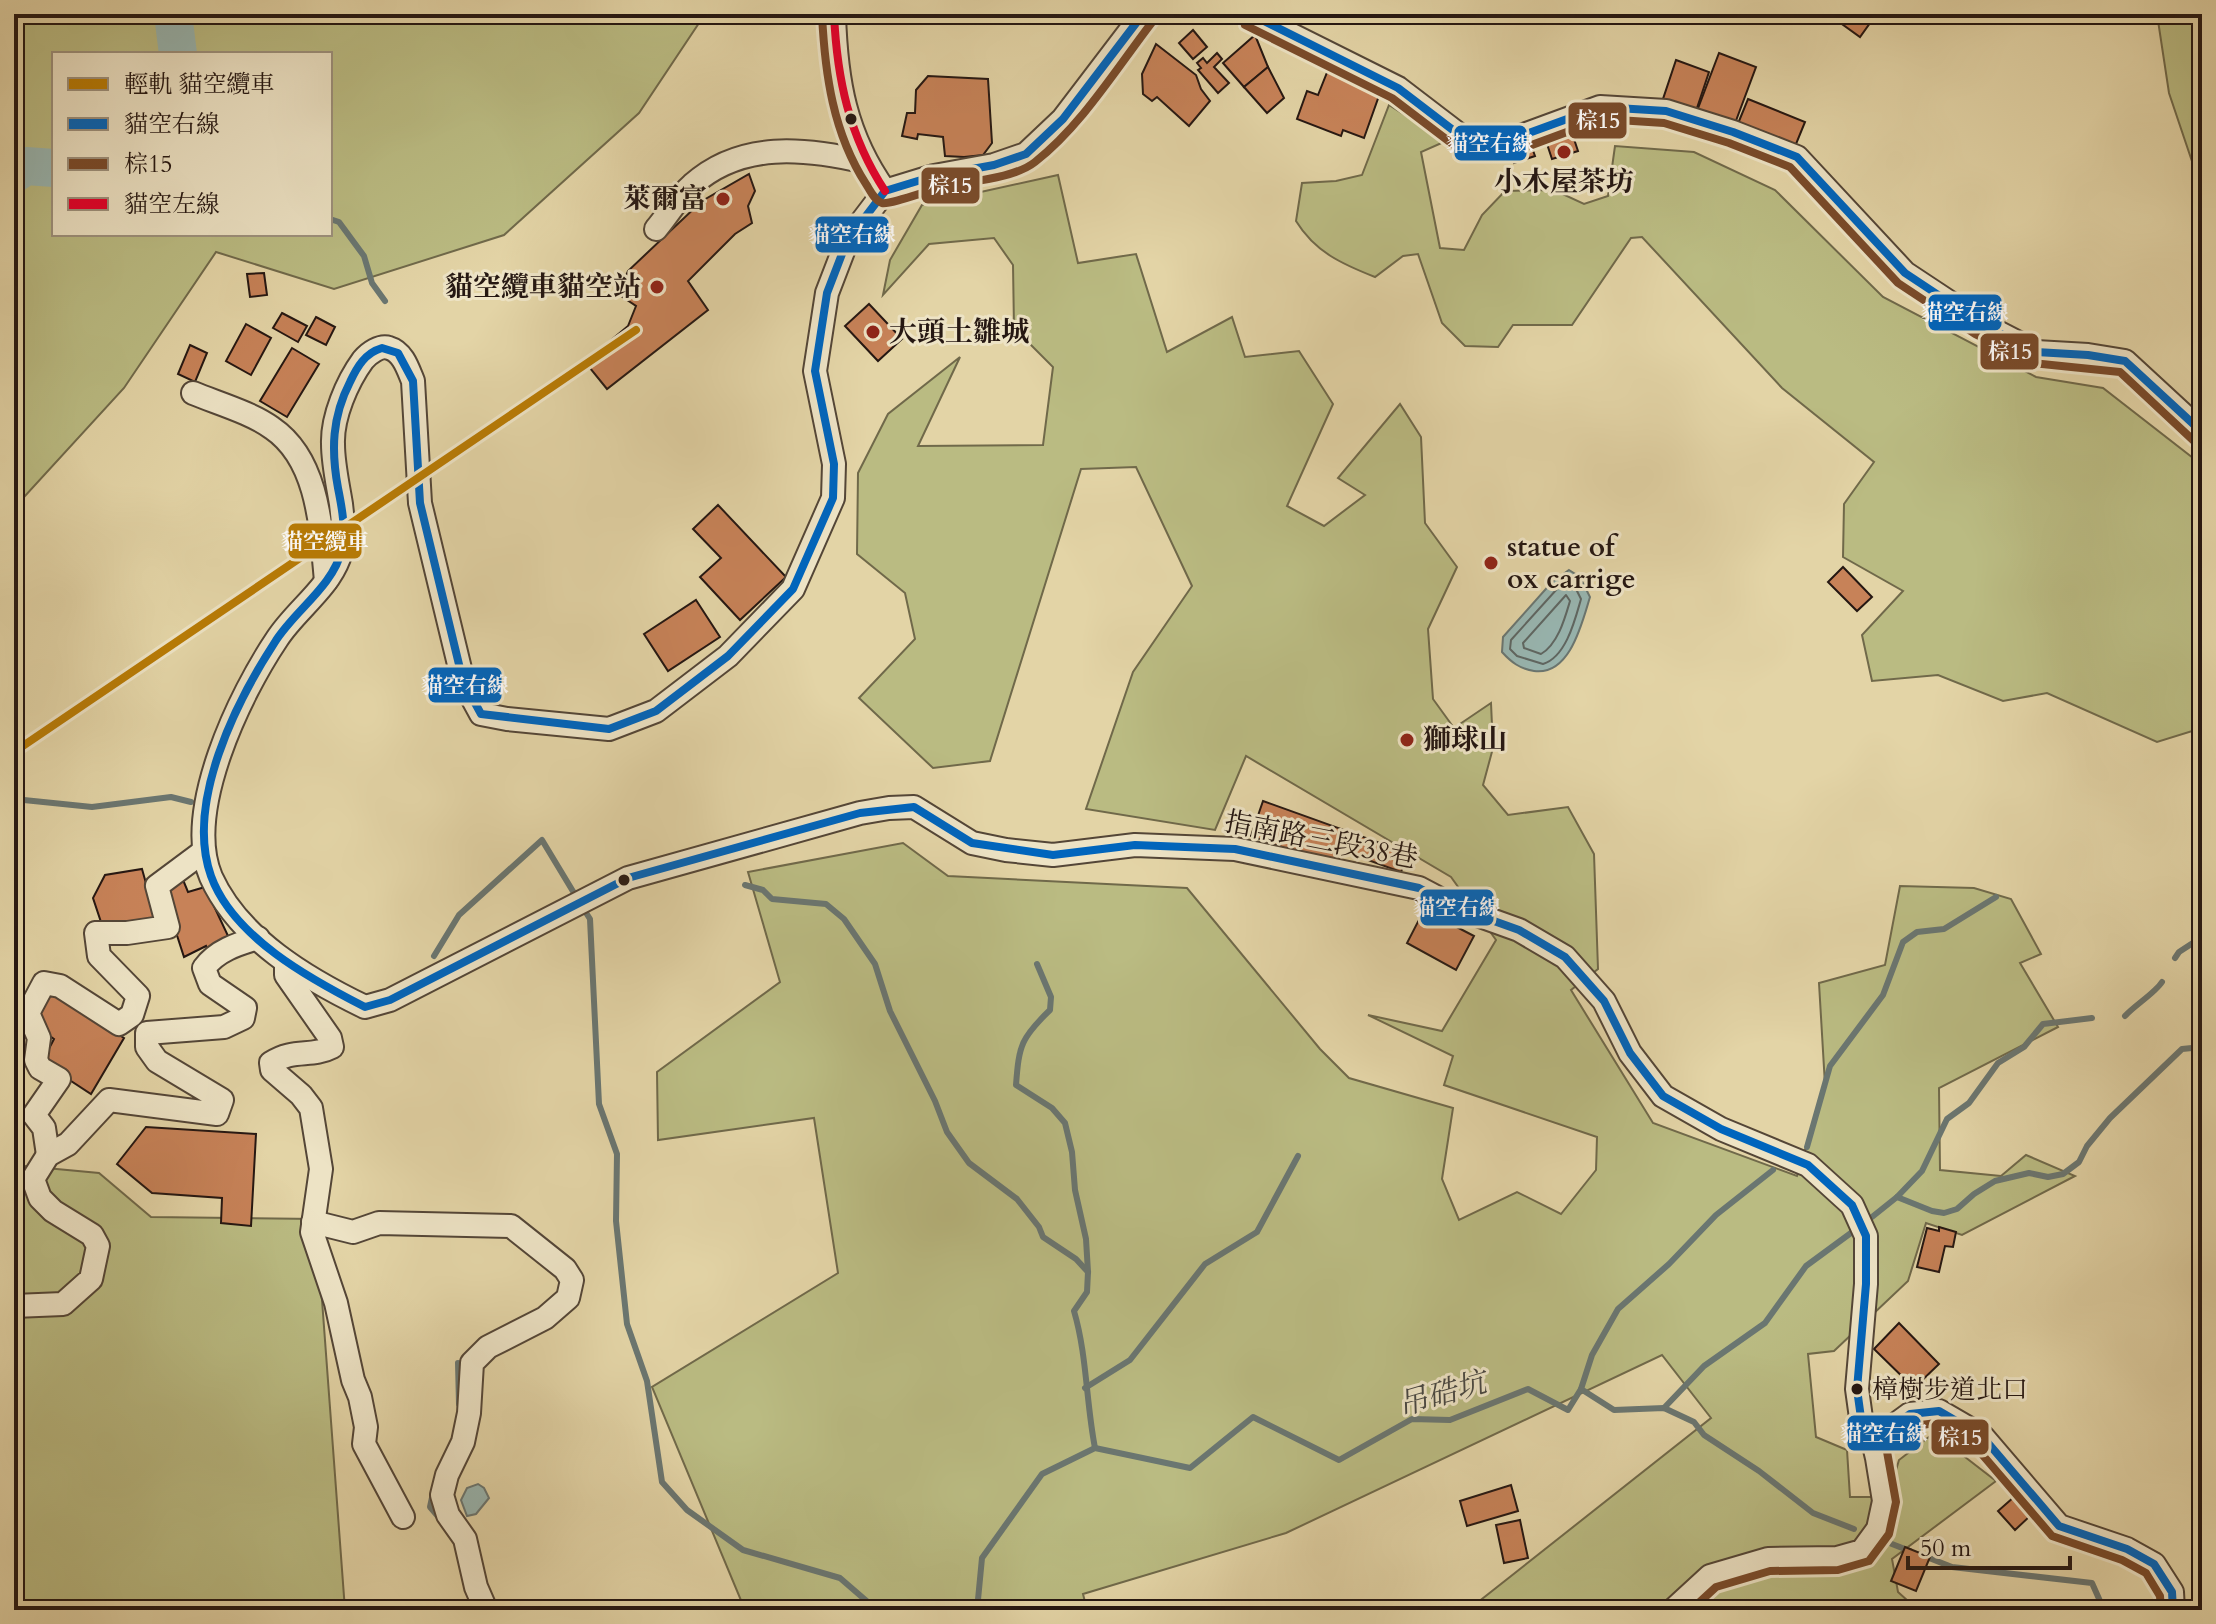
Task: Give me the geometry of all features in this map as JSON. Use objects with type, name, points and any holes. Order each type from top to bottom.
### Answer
[{"type":"street","points":[[834,14],[835,68],[853,135],[865,162],[885,191]]},
{"type":"street","points":[[403,1517],[364,1444],[366,1427],[360,1397],[353,1380],[336,1303],[312,1232],[321,1169],[311,1108],[272,1070],[271,1063],[285,1054],[324,1051],[332,1047],[330,1038],[286,975],[286,962],[236,916],[212,877],[204,851],[206,810],[214,773],[238,706],[278,637],[326,581],[339,559],[345,533],[333,443],[336,420],[355,372],[367,356],[388,347],[399,354],[413,381],[420,503],[463,681],[481,714],[609,729],[656,711],[728,656],[793,589],[833,498],[834,464],[815,371],[827,293],[847,241],[885,191],[934,176],[994,165],[1026,154],[1063,119],[1143,14]]},
{"type":"street","points":[[1250,14],[1398,88],[1466,140],[1499,144],[1600,107],[1666,111],[1797,157],[1905,273],[1982,324],[2036,352],[2125,361],[2202,432]]},
{"type":"street","points":[[656,229],[692,185],[731,161],[766,151],[798,151],[865,162]]},
{"type":"street","points":[[193,393],[271,426],[293,445],[309,480],[319,517],[326,581]]},
{"type":"street","name":"指南路三段38巷","points":[[286,962],[365,1007],[390,1000],[628,878],[860,813],[914,807],[972,843],[1053,855],[1135,845],[1235,849],[1419,888],[1455,907],[1519,930],[1565,957],[1604,1001],[1630,1053],[1663,1096],[1721,1129],[1808,1165],[1852,1205],[1866,1236],[1866,1284],[1857,1389],[1861,1418],[1873,1441],[1884,1501],[1878,1529],[1862,1551],[1837,1558],[1768,1559],[1710,1576],[1673,1610]]},
{"type":"street","points":[[48,1155],[44,1128],[34,1115],[59,1079],[40,1068],[36,1060],[39,1038],[28,1013],[44,983],[60,986],[119,1024],[132,1015],[138,996],[99,956],[96,933],[127,933],[168,927],[157,886],[204,851]]},
{"type":"street","points":[[14,1306],[63,1304],[91,1279],[98,1246],[92,1235],[53,1211],[40,1198],[33,1179],[48,1155],[68,1144],[109,1100],[217,1114],[222,1100],[157,1061],[147,1047],[147,1033],[224,1027],[243,1018],[245,1008],[210,984],[204,968],[229,947],[258,938]]},
{"type":"street","points":[[313,1222],[353,1232],[379,1223],[511,1226],[565,1269],[572,1280],[568,1298],[545,1318],[488,1347],[472,1363],[469,1413],[463,1442],[447,1475],[442,1495],[448,1515],[465,1539],[476,1587],[486,1610]]},
{"type":"street","points":[[1873,1441],[1910,1414],[1939,1411],[1982,1436],[2059,1526],[2127,1549],[2154,1564],[2172,1592],[2173,1610]]},
{"type":"green space","points":[[14,14],[705,14],[639,113],[504,235],[334,289],[216,252],[124,388],[14,508]]},
{"type":"green space","points":[[2157,14],[2202,14],[2202,191],[2169,93]]},
{"type":"green space","points":[[1389,105],[1446,141],[1421,152],[1440,248],[1464,250],[1482,215],[1505,191],[1554,190],[1584,204],[1608,196],[1615,146],[1694,152],[1775,190],[1883,297],[2036,377],[2103,388],[2202,465],[2202,728],[2157,742],[2047,693],[2003,701],[1938,675],[1872,681],[1862,635],[1903,591],[1843,557],[1844,504],[1874,462],[1782,388],[1642,237],[1631,238],[1572,325],[1513,325],[1498,347],[1465,346],[1442,323],[1418,254],[1403,256],[1375,277],[1330,256],[1303,232],[1296,221],[1302,183],[1336,181],[1362,175]]},
{"type":"green space","points":[[1058,175],[1078,263],[1136,254],[1167,352],[1232,317],[1245,357],[1299,351],[1333,404],[1287,506],[1324,526],[1365,495],[1338,478],[1400,404],[1421,437],[1425,523],[1457,567],[1428,629],[1433,699],[1454,728],[1491,703],[1493,748],[1483,785],[1508,815],[1568,807],[1594,854],[1598,969],[1571,990],[1653,1123],[1797,1176],[1825,1085],[1819,983],[1885,965],[1900,886],[1974,888],[2011,899],[2041,954],[2020,963],[2058,1027],[1939,1088],[1940,1170],[2001,1176],[2026,1155],[2075,1176],[1962,1235],[1926,1223],[1908,1281],[1834,1351],[1808,1354],[1816,1437],[1847,1450],[1850,1497],[1888,1497],[1899,1460],[1934,1433],[1996,1481],[1892,1559],[1898,1592],[1918,1610],[1468,1610],[1711,1418],[1662,1355],[1286,1533],[1083,1594],[1087,1610],[745,1610],[652,1387],[838,1273],[814,1118],[658,1140],[657,1072],[780,982],[748,872],[903,843],[948,876],[1187,888],[1320,1049],[1349,1078],[1453,1108],[1442,1179],[1459,1220],[1517,1192],[1561,1214],[1596,1170],[1597,1137],[1444,1085],[1453,1056],[1368,1015],[1442,1031],[1496,940],[1451,877],[1246,756],[1215,830],[1086,809],[1133,672],[1192,586],[1136,467],[1081,469],[990,761],[933,768],[859,698],[915,639],[905,593],[857,554],[858,473],[888,414],[960,357],[918,446],[1043,445],[1053,367],[1014,328],[1013,265],[994,238],[929,244],[883,295],[890,260],[922,205]]},
{"type":"green space","points":[[14,1165],[99,1173],[151,1217],[316,1219],[345,1610],[14,1610],[24,1515],[14,1507]]},
{"type":"water","points":[[1569,570],[1580,577],[1590,597],[1572,646],[1557,665],[1546,670],[1520,667],[1502,652],[1503,637],[1552,582]]},
{"type":"water","points":[[478,1484],[489,1498],[476,1514],[467,1516],[461,1500],[467,1488]]},
{"type":"building","points":[[1828,14],[1872,14],[1875,16],[1860,37]]},
{"type":"building","points":[[1193,30],[1207,47],[1193,59],[1179,43]]},
{"type":"building","points":[[1255,35],[1268,67],[1244,87],[1223,63]]},
{"type":"building","points":[[1156,44],[1196,75],[1210,101],[1189,126],[1157,97],[1152,101],[1143,94],[1142,74]]},
{"type":"building","points":[[1217,53],[1222,59],[1214,67],[1229,83],[1218,93],[1198,70],[1201,68],[1197,63],[1203,58],[1207,63]]},
{"type":"building","points":[[1719,53],[1756,67],[1734,126],[1697,111]]},
{"type":"building","points":[[1676,60],[1709,72],[1696,111],[1663,99]]},
{"type":"building","points":[[1268,67],[1284,98],[1267,113],[1244,87]]},
{"type":"building","points":[[1328,70],[1381,90],[1364,138],[1343,130],[1341,136],[1297,119],[1307,91],[1318,95]]},
{"type":"building","points":[[928,76],[988,79],[992,143],[983,155],[945,156],[943,137],[918,134],[917,139],[902,136],[907,113],[915,113],[916,90]]},
{"type":"building","points":[[1748,99],[1805,122],[1794,149],[1737,126]]},
{"type":"building","points":[[1570,127],[1578,151],[1552,159],[1544,135]]},
{"type":"building","points":[[1529,139],[1535,156],[1514,163],[1508,147]]},
{"type":"building","name":"貓空纜車貓空站","points":[[749,174],[755,191],[748,206],[752,223],[735,234],[688,281],[708,310],[607,389],[585,362],[628,326],[636,306],[618,294],[628,271],[702,201]]},
{"type":"building","points":[[264,273],[267,295],[250,297],[247,274]]},
{"type":"building","name":"大頭土雛城","points":[[869,304],[902,339],[878,361],[845,326]]},
{"type":"building","points":[[282,313],[307,326],[298,342],[273,328]]},
{"type":"building","points":[[316,317],[335,327],[326,345],[306,335]]},
{"type":"building","points":[[246,324],[271,338],[251,375],[226,361]]},
{"type":"building","points":[[190,345],[207,353],[195,382],[178,374]]},
{"type":"building","points":[[292,348],[319,364],[287,417],[260,401]]},
{"type":"building","points":[[718,505],[786,577],[740,620],[700,577],[721,558],[693,529]]},
{"type":"building","points":[[1843,567],[1872,597],[1857,611],[1828,582]]},
{"type":"building","points":[[696,600],[720,637],[668,671],[644,634]]},
{"type":"building","points":[[1263,801],[1408,853],[1401,872],[1338,849],[1332,865],[1251,836]]},
{"type":"building","points":[[142,869],[156,919],[103,928],[93,898],[105,875]]},
{"type":"building","points":[[181,875],[188,892],[205,887],[229,938],[209,954],[206,946],[184,957],[163,892]]},
{"type":"building","points":[[1424,910],[1474,936],[1456,970],[1407,943]]},
{"type":"building","points":[[51,993],[124,1038],[91,1094],[42,1062],[54,1039],[39,1028],[35,1013]]},
{"type":"building","points":[[146,1127],[256,1134],[251,1226],[221,1223],[222,1198],[152,1193],[117,1164]]},
{"type":"building","points":[[1939,1227],[1956,1232],[1953,1247],[1945,1246],[1939,1272],[1917,1267],[1927,1228],[1939,1231]]},
{"type":"building","points":[[1899,1323],[1939,1364],[1914,1388],[1874,1349]]},
{"type":"building","points":[[1511,1485],[1518,1511],[1467,1526],[1460,1501]]},
{"type":"building","points":[[2014,1497],[2030,1516],[2015,1530],[1998,1511]]},
{"type":"building","points":[[1520,1520],[1528,1558],[1504,1563],[1496,1525]]},
{"type":"building","points":[[1905,1547],[1930,1557],[1916,1591],[1891,1581]]},
{"type":"waterway","points":[[173,14],[178,52]]},
{"type":"waterway","points":[[14,174],[26,166],[52,168]]},
{"type":"waterway","points":[[332,220],[339,222],[364,256],[372,283],[385,301]]},
{"type":"waterway","points":[[14,799],[92,807],[171,797],[191,802]]},
{"type":"waterway","points":[[434,956],[459,915],[542,840],[577,898]]},
{"type":"waterway","points":[[745,885],[763,890],[772,899],[826,904],[844,919],[875,964],[890,1011],[947,1132],[969,1163],[1017,1199],[1043,1237],[1076,1259],[1088,1272]]},
{"type":"waterway","points":[[1807,1147],[1830,1066],[1883,995],[1903,942],[1917,932],[1944,929],[1996,897]]},
{"type":"waterway","points":[[583,908],[590,919],[599,1104],[617,1154],[616,1221],[627,1324],[647,1381],[662,1482],[687,1510],[743,1550],[840,1578],[877,1610]]},
{"type":"waterway","points":[[2175,958],[2202,937]]},
{"type":"waterway","points":[[1037,964],[1051,997],[1050,1010],[1023,1043],[1016,1085],[1052,1108],[1065,1123],[1072,1152],[1088,1272],[1087,1292],[1074,1311],[1082,1344],[1095,1448]]},
{"type":"waterway","points":[[2125,1016],[2162,982]]},
{"type":"waterway","points":[[1872,1217],[1922,1171],[1947,1119],[1969,1103],[1998,1063],[2024,1047],[2043,1024],[2092,1018]]},
{"type":"waterway","points":[[1897,1197],[1944,1213],[1957,1209],[1995,1181],[2029,1173],[2048,1177],[2063,1174],[2079,1162],[2087,1146],[2110,1118],[2182,1049],[2202,1047]]},
{"type":"waterway","points":[[1085,1388],[1130,1360],[1205,1264],[1257,1232],[1298,1156]]},
{"type":"waterway","points":[[1581,1389],[1592,1355],[1618,1309],[1669,1264],[1716,1215],[1773,1170]]},
{"type":"waterway","points":[[1664,1408],[1704,1366],[1765,1323],[1806,1266],[1855,1230]]},
{"type":"waterway","points":[[458,1363],[459,1404]]},
{"type":"waterway","name":"吊硞坑","points":[[977,1610],[982,1558],[1042,1474],[1095,1448],[1190,1468],[1253,1417],[1339,1460],[1412,1419],[1450,1420],[1528,1389],[1568,1410],[1581,1389],[1614,1410],[1664,1408],[1694,1422],[1704,1435],[1759,1471],[1813,1513],[1854,1529]]},
{"type":"waterway","points":[[433,1493],[430,1507],[442,1521]]},
{"type":"waterway","points":[[1892,1544],[1910,1551]]},
{"type":"waterway","points":[[1924,1556],[1952,1567],[2092,1583],[2104,1610]]},
{"type":"tram line","name":"貓空纜車","points":[[14,752],[636,330]]},
{"type":"transit line","name":"貓空左線","points":[[834,14],[838,61],[847,106],[862,149],[885,191]]},
{"type":"transit line","name":"貓空右線","points":[[1143,14],[1063,119],[1026,154],[994,165],[934,176],[885,191],[847,241],[827,293],[815,371],[834,464],[833,498],[793,589],[728,656],[656,711],[609,729],[481,714],[463,681],[420,503],[413,381],[398,353],[382,348],[366,357],[350,382],[336,421],[334,460],[344,534],[337,563],[322,587],[283,630],[260,666],[231,723],[210,786],[205,817],[205,847],[211,876],[222,898],[255,937],[276,954],[365,1007],[390,1000],[628,878],[860,813],[914,807],[972,843],[1053,855],[1135,845],[1235,849],[1419,888],[1455,907],[1519,930],[1565,957],[1604,1001],[1630,1053],[1663,1096],[1721,1129],[1808,1165],[1852,1205],[1866,1236],[1866,1284],[1857,1389],[1861,1418],[1873,1441],[1910,1414],[1939,1411],[1982,1436],[2059,1526],[2127,1549],[2154,1564],[2172,1592],[2173,1610]]},
{"type":"transit line","name":"貓空右線","points":[[1250,14],[1398,88],[1466,140],[1499,144],[1600,107],[1666,111],[1797,157],[1905,273],[1982,324],[2036,352],[2125,361],[2202,432]]},
{"type":"transit line","name":"棕15","points":[[822,15],[829,81],[838,124],[855,165],[872,195],[882,203],[1005,175],[1035,162],[1083,114],[1153,21]]},
{"type":"transit line","name":"棕15","points":[[1245,25],[1392,98],[1463,152],[1502,156],[1602,119],[1664,123],[1729,143],[1790,167],[1898,283],[1975,334],[2032,363],[2120,372],[2194,441]]},
{"type":"transit line","name":"棕15","points":[[1691,1610],[1716,1587],[1770,1571],[1838,1570],[1869,1561],[1889,1534],[1896,1502],[1886,1446],[1914,1426],[1936,1423],[1974,1445],[2052,1536],[2122,1560],[2146,1573],[2160,1596],[2161,1610]]},
{"type":"place","name":"小木屋茶坊","points":[[1564,152]]},
{"type":"place","name":"萊爾富","points":[[723,199]]},
{"type":"place","name":"貓空纜車貓空站","points":[[657,287]]},
{"type":"place","name":"大頭土雛城","points":[[873,332]]},
{"type":"place","name":"statue of ox carrige","points":[[1491,563]]},
{"type":"place","name":"獅球山","points":[[1407,740]]},
{"type":"place","name":"樟樹步道北口","points":[[1857,1389]]}]
